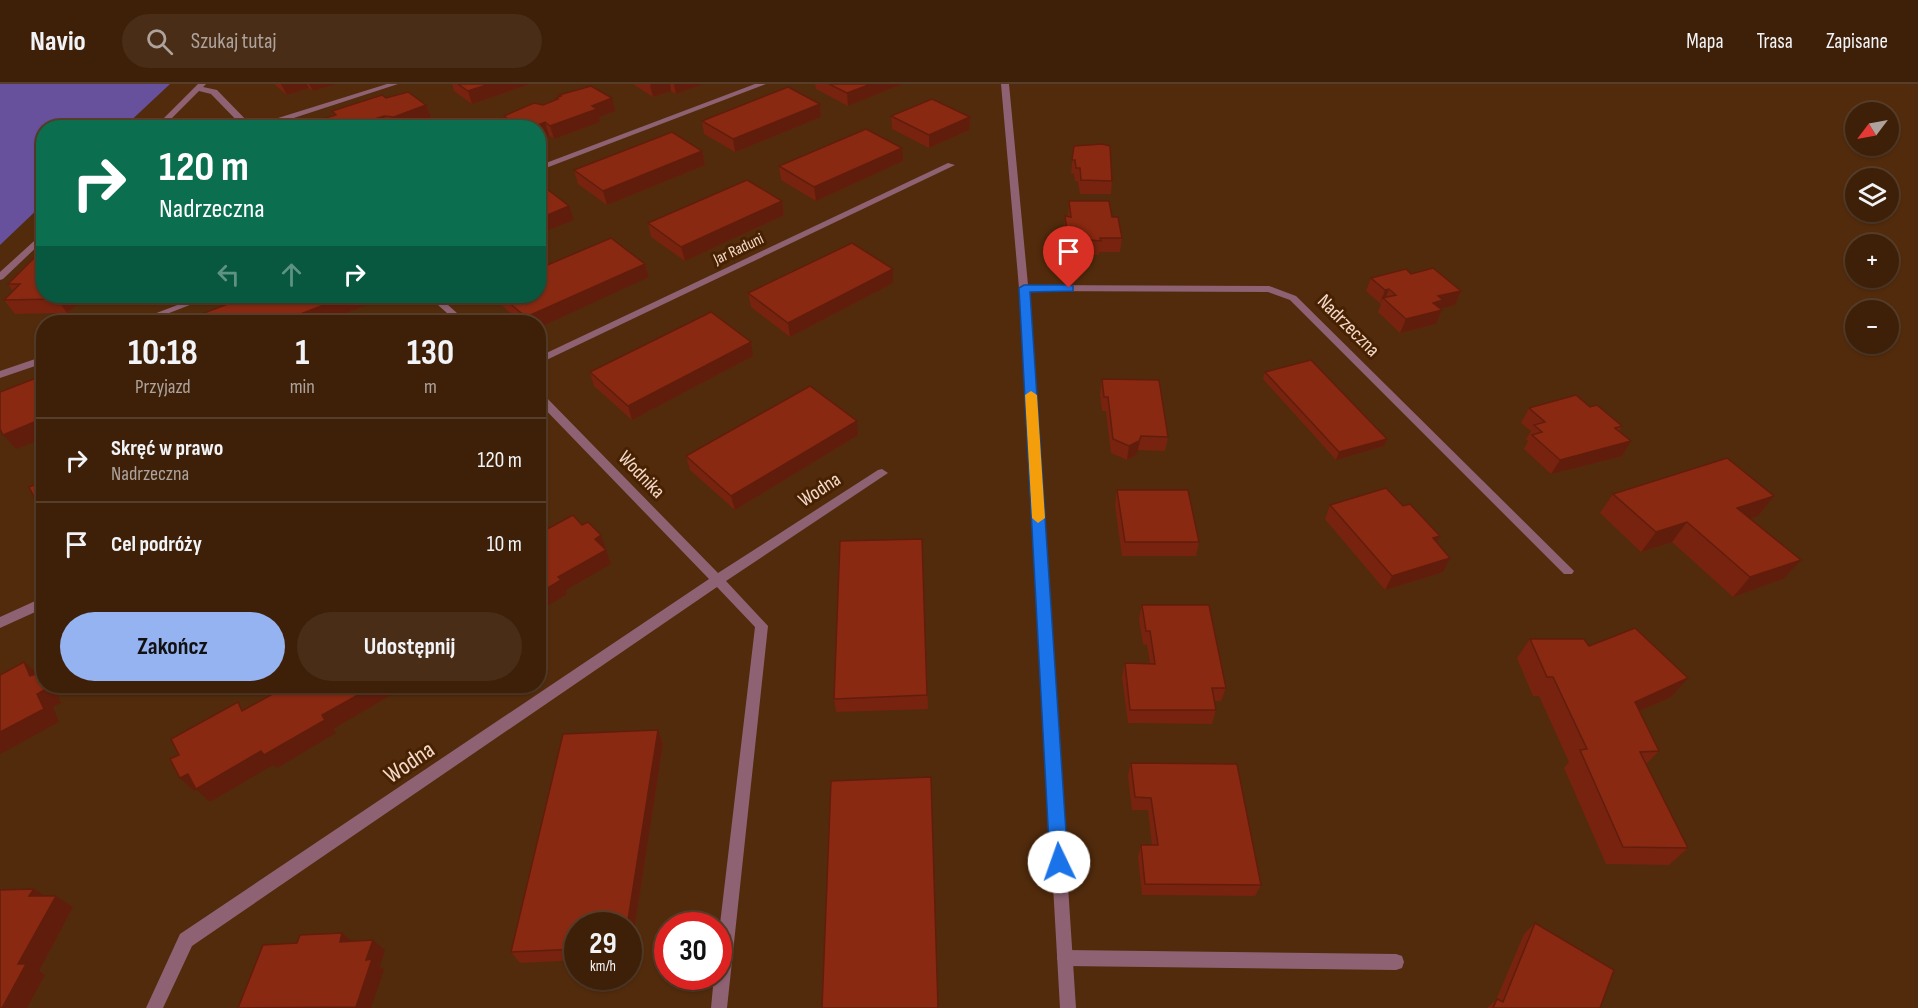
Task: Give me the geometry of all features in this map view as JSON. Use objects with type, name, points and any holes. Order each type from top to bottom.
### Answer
[{"type":"street","points":[[279,120],[394,84]]},
{"type":"street","points":[[546,166],[762,84]]},
{"type":"street","points":[[1005,84],[1024,288],[1068,1008]]},
{"type":"street","points":[[165,120],[200,86],[214,92],[241,120]]},
{"type":"street","name":"Jar Raduni","points":[[546,357],[951,165]]},
{"type":"street","points":[[0,277],[36,243]]},
{"type":"street","name":"Nadrzeczna","points":[[1024,288],[1269,289],[1293,298],[1568,571]]},
{"type":"street","points":[[157,315],[189,303]]},
{"type":"street","points":[[441,303],[454,315]]},
{"type":"street","points":[[0,375],[36,362]]},
{"type":"street","name":"Wodnika","points":[[546,403],[719,579]]},
{"type":"street","name":"Wodna","points":[[154,1008],[186,940],[719,579],[882,472]]},
{"type":"street","points":[[719,579],[762,626],[719,1008]]},
{"type":"street","points":[[0,623],[36,606]]},
{"type":"street","points":[[1065,958],[1396,962]]},
{"type":"shaded area","points":[[0,84],[170,84],[131,120],[36,120],[36,211],[0,245]]},
{"type":"building","points":[[458,84],[489,84],[468,91]]},
{"type":"building","points":[[829,84],[871,84],[847,93]]},
{"type":"building","points":[[591,86],[612,98],[592,106],[597,109],[550,126],[546,120],[509,120],[504,116],[534,103],[543,105],[558,99],[556,98],[561,96],[559,95]]},
{"type":"building","points":[[788,87],[820,104],[733,139],[702,121]]},
{"type":"building","points":[[408,92],[426,105],[394,117],[384,116],[371,120],[319,120],[336,115],[332,111],[382,95],[386,98]]},
{"type":"building","points":[[932,99],[970,117],[929,135],[891,116]]},
{"type":"building","points":[[866,129],[902,148],[814,187],[779,166]]},
{"type":"building","points":[[672,132],[702,151],[603,191],[574,170]]},
{"type":"building","points":[[1102,144],[1110,146],[1112,181],[1081,180],[1080,168],[1076,168],[1075,160],[1072,160],[1074,146]]},
{"type":"building","points":[[747,180],[782,201],[681,247],[648,223]]},
{"type":"building","points":[[546,188],[569,206],[546,216]]},
{"type":"building","points":[[1069,201],[1109,201],[1112,217],[1118,217],[1122,238],[1100,238],[1101,241],[1068,238],[1065,216],[1071,217]]},
{"type":"building","points":[[611,238],[645,264],[530,315],[524,315],[509,303],[546,303],[546,266]]},
{"type":"building","points":[[852,243],[893,269],[788,323],[748,293]]},
{"type":"building","points":[[36,256],[36,299],[4,300],[20,284],[8,284]]},
{"type":"building","points":[[1433,268],[1461,291],[1438,296],[1443,300],[1433,303],[1442,310],[1406,319],[1383,298],[1396,295],[1389,289],[1385,290],[1371,278],[1406,269],[1411,274]]},
{"type":"building","points":[[230,303],[329,303],[298,315],[199,315]]},
{"type":"building","points":[[711,312],[751,342],[628,406],[590,372]]},
{"type":"building","points":[[1311,360],[1387,439],[1339,452],[1265,372]]},
{"type":"building","points":[[36,378],[36,421],[3,435],[0,429],[0,392]]},
{"type":"building","points":[[1102,379],[1159,380],[1168,437],[1141,436],[1139,441],[1129,446],[1113,439],[1108,397],[1104,397]]},
{"type":"building","points":[[810,386],[857,421],[731,496],[686,456]]},
{"type":"building","points":[[1576,395],[1590,407],[1597,405],[1622,426],[1615,428],[1631,441],[1560,460],[1532,435],[1542,432],[1534,425],[1545,422],[1529,408]]},
{"type":"building","points":[[1727,458],[1774,496],[1737,508],[1801,560],[1750,577],[1687,522],[1656,532],[1613,494]]},
{"type":"building","points":[[36,484],[36,501],[29,487]]},
{"type":"building","points":[[1386,488],[1403,506],[1410,504],[1440,536],[1433,538],[1450,558],[1392,576],[1330,505]]},
{"type":"building","points":[[1117,490],[1188,490],[1199,542],[1125,542]]},
{"type":"building","points":[[573,515],[582,525],[588,522],[601,535],[595,539],[606,550],[558,577],[561,580],[546,589],[546,530]]},
{"type":"building","points":[[922,539],[927,695],[834,699],[840,541]]},
{"type":"building","points":[[1142,605],[1209,605],[1226,688],[1212,688],[1216,710],[1130,710],[1125,663],[1155,664],[1150,631],[1146,631]]},
{"type":"building","points":[[1635,628],[1688,678],[1635,702],[1659,751],[1640,752],[1688,848],[1623,847],[1580,750],[1587,749],[1553,677],[1547,677],[1530,639],[1584,639],[1589,646]]},
{"type":"building","points":[[24,662],[30,676],[36,674],[36,693],[39,693],[37,694],[44,709],[0,732],[0,675]]},
{"type":"building","points":[[274,693],[361,693],[322,715],[325,720],[264,755],[261,751],[196,789],[188,774],[180,778],[170,759],[179,755],[171,739],[238,702],[242,711]]},
{"type":"building","points":[[658,730],[629,912],[564,912],[564,950],[511,952],[563,734]]},
{"type":"building","points":[[1131,763],[1237,764],[1261,885],[1145,884],[1141,845],[1158,845],[1151,798],[1135,797]]},
{"type":"building","points":[[931,777],[938,1008],[822,1008],[831,781]]},
{"type":"building","points":[[34,889],[29,896],[56,896],[18,964],[26,964],[0,1008],[0,890]]},
{"type":"building","points":[[1535,923],[1614,970],[1600,1008],[1493,1008],[1497,999],[1503,1002]]},
{"type":"building","points":[[342,933],[340,942],[373,940],[366,960],[372,959],[356,1007],[238,1008],[263,945],[297,943],[300,935]]},
{"type":"slow traffic","points":[[1031,395],[1038,518]]},
{"type":"route","points":[[1059,862],[1024,288],[1069,288]]}]
